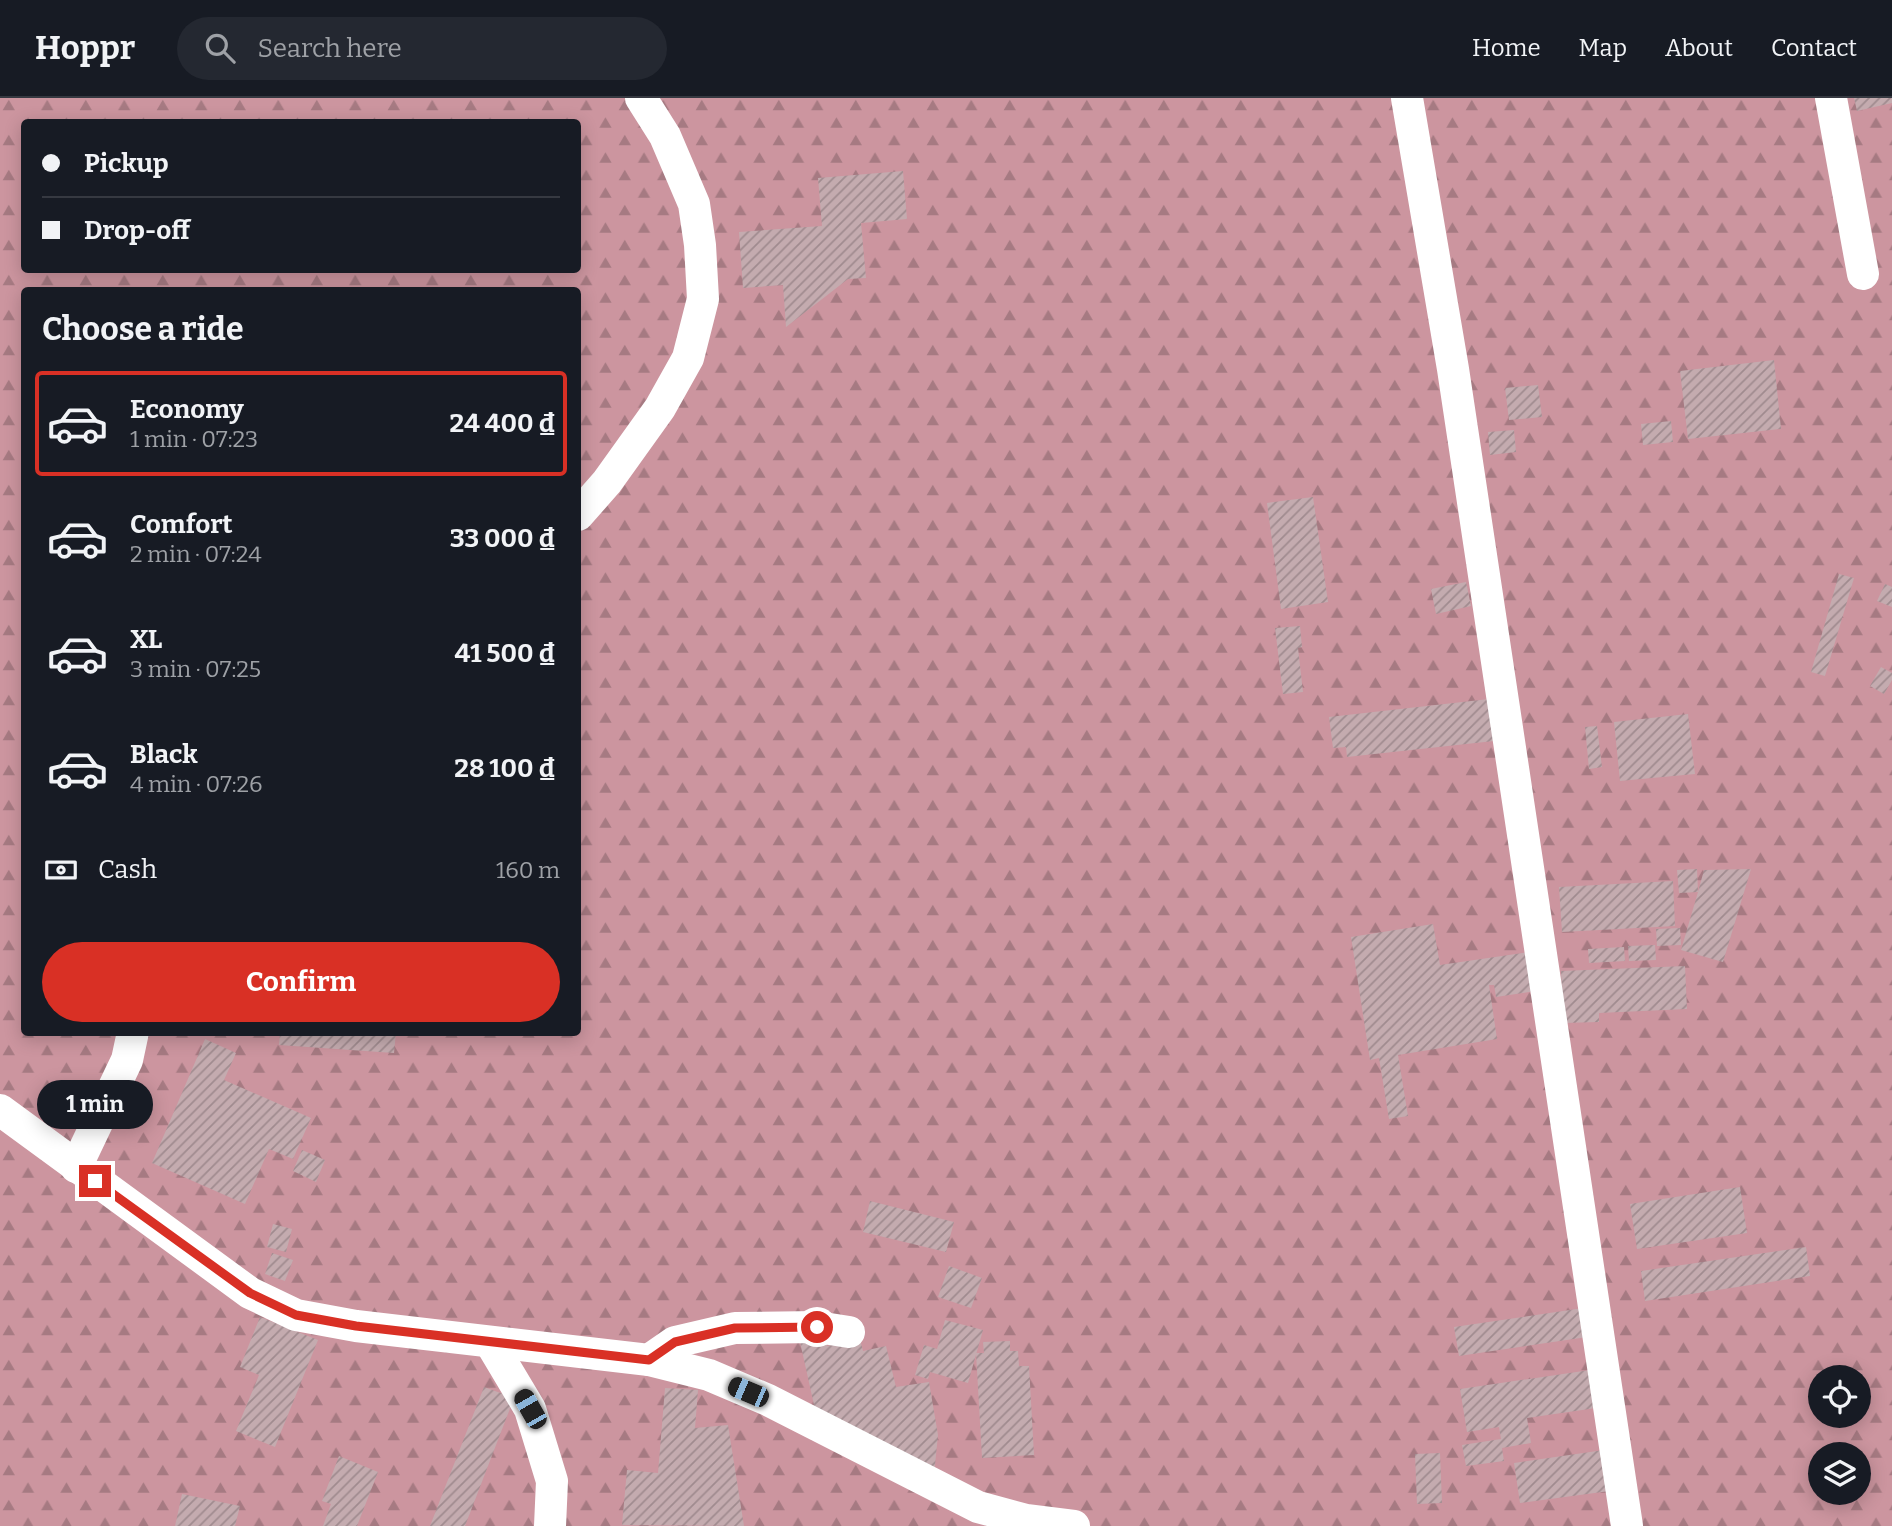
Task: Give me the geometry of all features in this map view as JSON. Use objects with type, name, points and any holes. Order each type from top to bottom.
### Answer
[{"type":"street","points":[[581,512],[607,482],[660,408],[688,358],[703,299],[700,245],[694,204],[665,135],[641,98]]},
{"type":"street","points":[[1407,98],[1453,369],[1627,1526]]},
{"type":"street","points":[[1831,98],[1863,274]]},
{"type":"street","points":[[76,1167],[127,1060],[132,1036]]},
{"type":"street","points":[[0,1110],[250,1293],[296,1315],[356,1326],[649,1360],[709,1375],[768,1400],[978,1507],[1026,1520],[1074,1526]]},
{"type":"street","points":[[649,1360],[675,1342],[735,1328],[817,1327],[849,1332]]},
{"type":"street","points":[[490,1342],[530,1409],[552,1481],[550,1526]]},
{"type":"green space","points":[[0,98],[1892,98],[1892,1526],[0,1526]]},
{"type":"building","points":[[1854,98],[1892,98],[1892,103],[1857,111]]},
{"type":"building","points":[[903,171],[907,219],[861,223],[866,278],[848,279],[786,327],[783,285],[743,288],[739,232],[822,226],[818,178]]},
{"type":"building","points":[[1774,360],[1781,429],[1688,439],[1680,371]]},
{"type":"building","points":[[1538,385],[1542,417],[1509,420],[1505,388]]},
{"type":"building","points":[[1671,421],[1673,442],[1643,445],[1641,424]]},
{"type":"building","points":[[1514,430],[1516,452],[1490,455],[1488,432]]},
{"type":"building","points":[[1313,497],[1328,602],[1281,609],[1267,503]]},
{"type":"building","points":[[1839,574],[1854,578],[1825,676],[1811,672]]},
{"type":"building","points":[[1466,582],[1471,606],[1436,614],[1431,589]]},
{"type":"building","points":[[1885,584],[1892,587],[1892,607],[1877,601]]},
{"type":"building","points":[[1300,626],[1302,647],[1298,648],[1303,692],[1283,694],[1275,628]]},
{"type":"building","points":[[1881,667],[1892,673],[1892,680],[1884,694],[1870,686]]},
{"type":"building","points":[[1498,698],[1503,740],[1347,757],[1346,747],[1333,748],[1329,717]]},
{"type":"building","points":[[1688,714],[1695,774],[1620,781],[1614,722]]},
{"type":"building","points":[[1597,726],[1602,767],[1589,769],[1585,727]]},
{"type":"building","points":[[1697,869],[1698,892],[1679,893],[1677,870]]},
{"type":"building","points":[[1751,869],[1723,962],[1681,950],[1704,870]]},
{"type":"building","points":[[1673,881],[1675,926],[1562,932],[1559,887]]},
{"type":"building","points":[[1433,924],[1440,965],[1530,952],[1536,991],[1496,997],[1494,985],[1489,985],[1497,1039],[1398,1055],[1408,1116],[1389,1119],[1379,1058],[1370,1060],[1351,937]]},
{"type":"building","points":[[1680,928],[1681,945],[1657,946],[1656,929]]},
{"type":"building","points":[[1655,945],[1656,960],[1629,961],[1628,946]]},
{"type":"building","points":[[1624,947],[1625,961],[1589,963],[1588,949]]},
{"type":"building","points":[[1685,966],[1687,1009],[1599,1013],[1599,1022],[1563,1023],[1561,971]]},
{"type":"building","points":[[280,1036],[396,1036],[394,1053],[279,1045]]},
{"type":"building","points":[[205,1039],[236,1053],[224,1080],[311,1118],[293,1159],[269,1149],[245,1204],[152,1163]]},
{"type":"building","points":[[302,1150],[325,1160],[316,1182],[293,1171]]},
{"type":"building","points":[[1740,1187],[1747,1233],[1637,1249],[1630,1204]]},
{"type":"building","points":[[870,1201],[954,1222],[946,1252],[863,1232]]},
{"type":"building","points":[[273,1224],[292,1229],[286,1252],[267,1247]]},
{"type":"building","points":[[1806,1247],[1810,1276],[1645,1301],[1641,1271]]},
{"type":"building","points":[[272,1253],[293,1260],[285,1281],[265,1274]]},
{"type":"building","points":[[949,1266],[982,1278],[971,1308],[938,1297]]},
{"type":"building","points":[[1590,1307],[1594,1336],[1459,1356],[1454,1327]]},
{"type":"building","points":[[260,1317],[318,1340],[275,1447],[236,1431],[259,1375],[240,1367]]},
{"type":"building","points":[[945,1320],[983,1330],[968,1383],[930,1372],[928,1379],[915,1375],[924,1345],[937,1349]]},
{"type":"building","points":[[825,1336],[827,1346],[860,1339],[863,1351],[886,1346],[896,1387],[929,1382],[938,1435],[934,1475],[818,1423],[800,1342]]},
{"type":"building","points":[[1010,1341],[1010,1351],[1018,1351],[1019,1366],[1029,1366],[1034,1455],[982,1458],[976,1353],[984,1353],[983,1342]]},
{"type":"building","points":[[1590,1370],[1596,1408],[1527,1418],[1531,1443],[1502,1448],[1504,1461],[1466,1466],[1462,1445],[1501,1439],[1499,1427],[1467,1432],[1460,1389]]},
{"type":"building","points":[[484,1387],[514,1398],[465,1526],[430,1526]]},
{"type":"building","points":[[665,1388],[698,1390],[695,1428],[728,1425],[744,1526],[622,1525],[627,1470],[658,1473]]},
{"type":"building","points":[[1611,1449],[1617,1490],[1520,1503],[1514,1463]]},
{"type":"building","points":[[1440,1453],[1442,1503],[1417,1504],[1415,1454]]},
{"type":"building","points":[[339,1456],[378,1472],[357,1526],[323,1526],[331,1504],[322,1501]]},
{"type":"building","points":[[182,1494],[240,1506],[235,1526],[175,1526]]},
{"type":"route","points":[[95,1181],[250,1293],[296,1315],[356,1326],[649,1360],[675,1342],[735,1328],[817,1327]]}]
